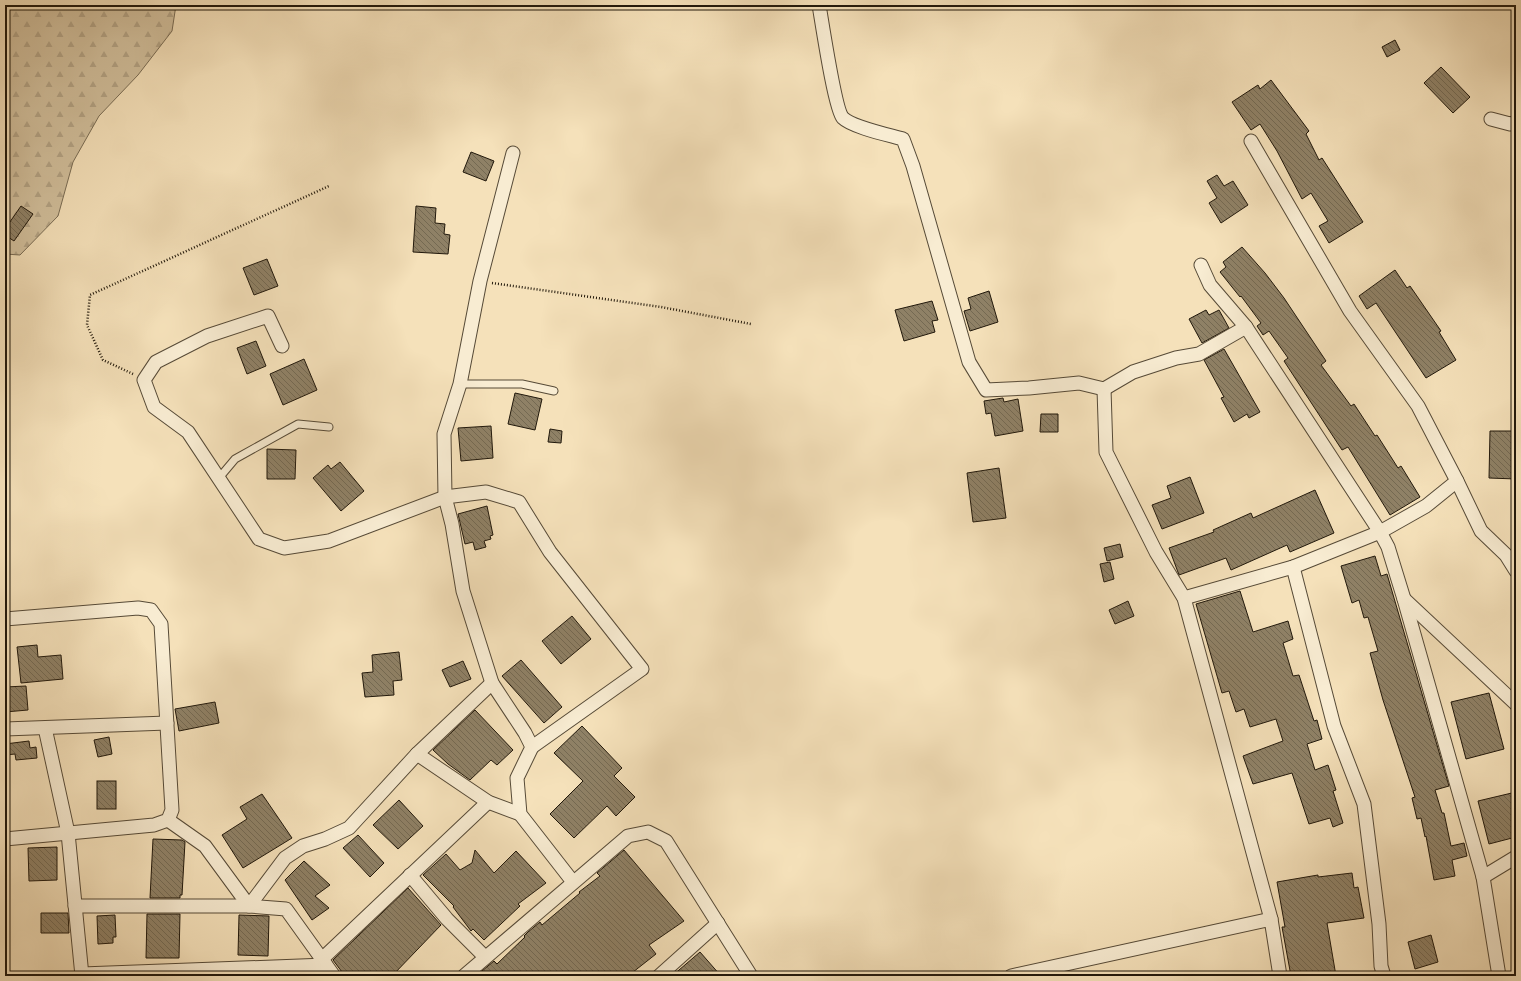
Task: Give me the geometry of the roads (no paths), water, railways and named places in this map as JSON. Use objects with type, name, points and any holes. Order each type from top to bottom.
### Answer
[{"type":"street","points":[[819,5],[836,102],[842,118],[851,124],[903,139],[913,166],[969,362],[986,390],[1029,388],[1079,382],[1104,389],[1134,372],[1176,358],[1199,354],[1246,327]]},
{"type":"street","points":[[1491,119],[1510,124],[1516,123]]},
{"type":"street","points":[[1251,141],[1350,311],[1418,406],[1481,531],[1506,555],[1516,571]]},
{"type":"street","points":[[513,152],[480,281],[460,384],[444,434],[445,497],[452,524],[457,565],[463,591],[492,683],[532,747]]},
{"type":"street","points":[[1201,265],[1210,286],[1246,327],[1380,532],[1388,547],[1483,877],[1499,976]]},
{"type":"street","points":[[282,346],[268,316],[208,336],[156,362],[144,380],[154,408],[188,432],[259,539],[284,548],[329,541],[445,497],[486,492],[519,502],[550,552],[642,669],[532,747],[517,778],[520,814]]},
{"type":"street","points":[[1104,389],[1106,452],[1156,552],[1184,598],[1272,919],[1280,976]]},
{"type":"street","points":[[1184,598],[1293,567],[1380,532],[1426,506],[1457,481]]},
{"type":"street","points":[[1293,567],[1334,726],[1364,804],[1379,924],[1381,966],[1384,976]]},
{"type":"street","points":[[1404,599],[1516,704]]},
{"type":"street","points":[[5,619],[138,608],[151,610],[161,624],[172,810],[168,820],[154,825],[5,839]]},
{"type":"street","points":[[249,906],[285,858],[303,846],[325,839],[349,828],[417,754],[492,683]]},
{"type":"street","points":[[5,729],[167,723]]},
{"type":"street","points":[[45,728],[68,833],[82,975],[218,972],[324,962],[410,875],[488,802]]},
{"type":"street","points":[[417,754],[488,802],[520,814],[573,882]]},
{"type":"street","points":[[168,820],[205,846],[249,906]]},
{"type":"street","points":[[464,976],[628,836],[648,832],[666,841],[751,976]]},
{"type":"street","points":[[1483,877],[1516,857]]},
{"type":"street","points":[[410,875],[447,919],[485,957]]},
{"type":"street","points":[[75,906],[249,906],[286,909],[334,976]]},
{"type":"street","points":[[1011,976],[1272,919]]},
{"type":"street","points":[[659,976],[718,923]]},
{"type":"lane","points":[[460,384],[522,384],[554,391]]},
{"type":"lane","points":[[219,478],[235,459],[298,424],[329,427]]}]
